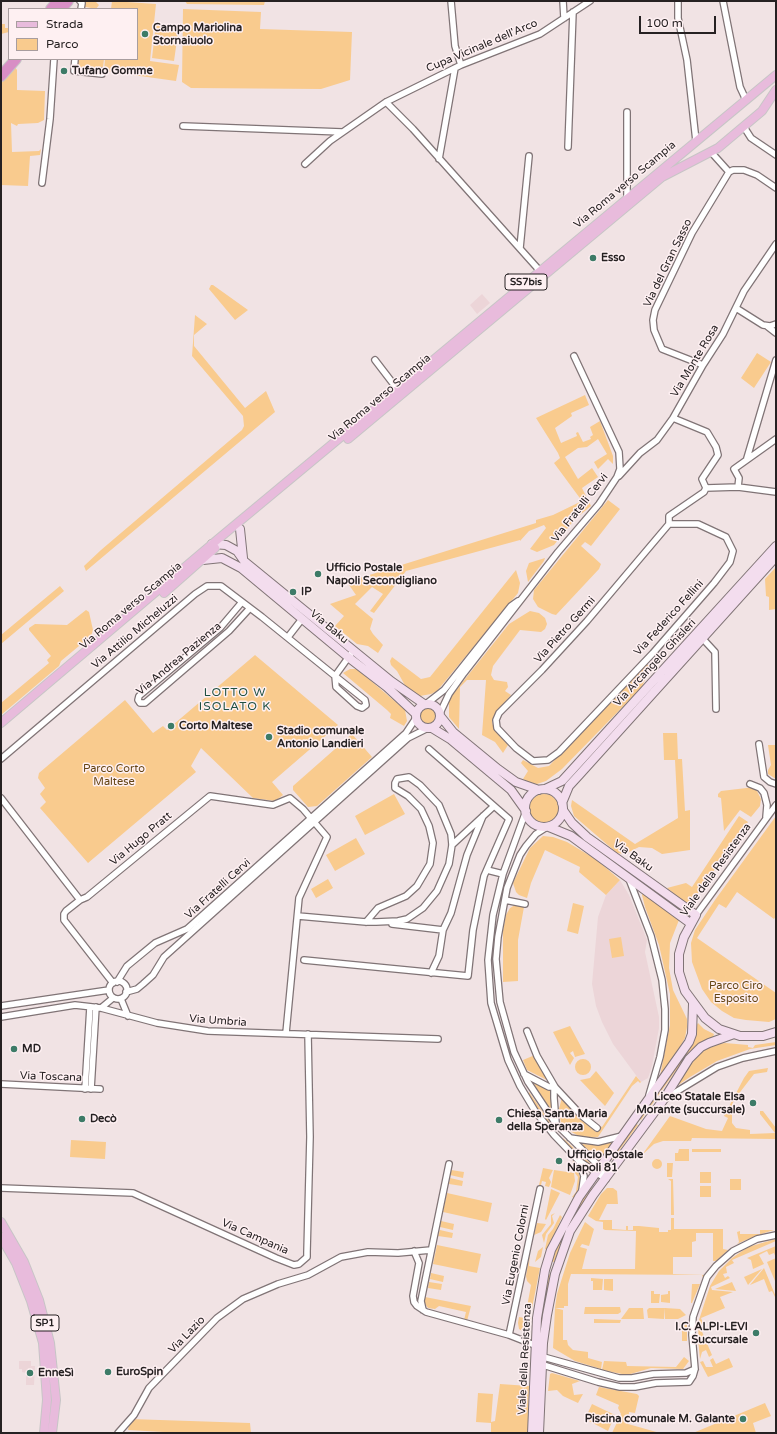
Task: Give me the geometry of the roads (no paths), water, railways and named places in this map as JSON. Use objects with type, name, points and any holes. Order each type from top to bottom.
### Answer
[{"type":"highway","points":[[1,66],[8,58]]},
{"type":"highway","points":[[1,76],[15,60]]},
{"type":"main road","name":"Via Roma verso Scampia","points":[[1,730],[203,560],[217,541],[240,529],[540,271],[776,75]]},
{"type":"main road","name":"Via Roma verso Scampia","points":[[1,723],[217,541],[662,177],[711,152],[744,127],[762,111],[776,90]]},
{"type":"main road","points":[[755,92],[766,93],[769,101]]},
{"type":"main road","points":[[696,141],[692,154],[697,159]]},
{"type":"main road","name":"SP1","points":[[1,1222],[24,1262],[39,1300],[50,1343],[56,1400],[52,1433]]},
{"type":"main road","name":"SP1","points":[[1,1237],[16,1263],[26,1288],[43,1343],[47,1400],[44,1433]]},
{"type":"street","points":[[451,1],[455,46],[461,64]]},
{"type":"street","points":[[563,1],[564,18]]},
{"type":"street","name":"Cupa Vicinale dell'Arco","points":[[305,164],[342,132],[386,102],[461,64],[534,37],[590,1]]},
{"type":"street","points":[[678,1],[679,24],[686,60],[696,141]]},
{"type":"street","points":[[723,1],[740,87],[746,100]]},
{"type":"street","points":[[568,147],[573,12]]},
{"type":"street","points":[[42,183],[50,118],[54,60]]},
{"type":"street","points":[[75,60],[74,71],[102,74],[102,71]]},
{"type":"street","points":[[439,159],[455,68]]},
{"type":"street","points":[[386,102],[413,129],[540,271]]},
{"type":"street","points":[[627,112],[627,198]]},
{"type":"street","points":[[183,126],[342,132]]},
{"type":"street","points":[[744,127],[752,138],[776,155]]},
{"type":"street","points":[[711,152],[729,172],[733,170],[744,170],[757,175],[776,188]]},
{"type":"street","points":[[520,248],[528,156]]},
{"type":"street","name":"Via del Gran Sasso","points":[[702,365],[662,349],[654,330],[653,320],[655,310],[692,233],[729,172]]},
{"type":"street","name":"Via Monte Rosa","points":[[617,477],[640,453],[656,440],[673,418],[702,365],[723,334],[744,291],[776,244]]},
{"type":"street","points":[[736,308],[776,333]]},
{"type":"street","points":[[767,326],[776,324]]},
{"type":"street","name":"Via Fratelli Cervi","points":[[440,715],[449,694],[521,598],[599,504],[617,477],[620,469],[619,452],[574,356]]},
{"type":"street","name":"Via Roma verso Scampia","points":[[375,360],[399,392]]},
{"type":"street","points":[[747,458],[776,360]]},
{"type":"street","points":[[673,418],[707,432],[716,447],[718,455],[702,479],[706,488]]},
{"type":"street","points":[[738,487],[739,478],[734,470],[747,458],[776,439]]},
{"type":"street","points":[[706,488],[738,487],[776,492]]},
{"type":"street","points":[[669,524],[669,516],[704,492],[706,488]]},
{"type":"street","name":"Via Pietro Germi","points":[[516,748],[498,728],[496,720],[499,713],[542,670],[592,615],[669,524]]},
{"type":"street","name":"Via Federico Fellini","points":[[516,748],[533,761],[548,760],[559,752],[653,653],[714,583],[730,562],[733,551],[726,537],[698,524],[669,524]]},
{"type":"street","points":[[240,529],[244,561]]},
{"type":"street","points":[[217,541],[221,553],[226,560]]},
{"type":"street","name":"Via Baku","points":[[217,541],[237,551],[244,561],[351,654],[416,716]]},
{"type":"street","name":"Via Arcangelo Ghisleri","points":[[542,790],[562,780],[573,769],[776,546]]},
{"type":"street","name":"Via Arcangelo Ghisleri","points":[[563,807],[569,786],[776,557]]},
{"type":"street","name":"Via Baku","points":[[203,560],[215,558],[226,560],[241,568],[302,619],[425,704]]},
{"type":"street","name":"Via Attilio Micheluzzi","points":[[1,759],[202,589],[212,585],[221,586],[288,638],[365,700],[366,702],[364,707],[357,706],[337,689],[335,676]]},
{"type":"street","name":"Via Fratelli Cervi","points":[[425,704],[444,690],[512,606],[521,598]]},
{"type":"street","name":"Via Andrea Pazienza","points":[[242,602],[220,628],[139,696],[138,700],[140,703],[145,703],[228,632],[250,608]]},
{"type":"street","points":[[288,638],[302,619]]},
{"type":"street","name":"Via Arcangelo Ghisleri","points":[[703,639],[715,652],[716,709]]},
{"type":"street","points":[[335,676],[351,654]]},
{"type":"street","points":[[548,827],[540,827],[533,823],[511,790],[450,739],[430,728],[420,725],[416,716],[420,707],[425,704],[433,705],[453,732],[498,769],[516,782],[558,795],[563,807],[559,820],[548,827],[536,834],[520,855],[508,884],[498,930],[496,960],[500,1002],[514,1052],[528,1082],[556,1124],[606,1179]]},
{"type":"street","points":[[430,728],[438,724],[440,715]]},
{"type":"street","name":"Via Fratelli Cervi","points":[[126,992],[137,989],[143,984],[153,974],[164,957],[313,821],[406,733],[416,716]]},
{"type":"street","name":"Via Fratelli Cervi","points":[[115,982],[127,966],[155,943],[187,929],[408,738],[430,728]]},
{"type":"street","points":[[759,744],[764,777],[770,782],[776,784]]},
{"type":"street","points":[[304,960],[468,976],[473,930],[487,870],[509,819],[429,749]]},
{"type":"street","points":[[366,922],[378,908],[406,896],[417,886],[430,864],[433,843],[429,826],[421,809],[408,796],[395,788],[397,779],[409,777],[420,785],[439,805],[451,834],[452,845],[449,864],[444,880],[423,908],[407,918],[376,922]]},
{"type":"street","name":"Viale della Resistenza","points":[[750,784],[760,788],[764,793],[767,805],[766,818]]},
{"type":"street","points":[[542,790],[531,795],[527,802],[526,811],[503,874],[493,915],[488,960],[491,1003],[508,1060],[520,1086],[535,1112],[554,1135],[579,1161],[598,1171]]},
{"type":"street","name":"Via Hugo Pratt","points":[[115,982],[64,920],[64,914],[66,911],[80,900],[87,897],[210,796],[273,805],[290,798],[313,821]]},
{"type":"street","points":[[1,798],[80,900]]},
{"type":"street","name":"Viale della Resistenza","points":[[776,805],[690,923],[684,937],[679,963],[682,983],[693,1004],[705,1018],[714,1025],[734,1034],[757,1036],[776,1032]]},
{"type":"street","points":[[452,845],[494,806]]},
{"type":"street","name":"Via Baku","points":[[563,807],[572,823],[587,837],[696,915]]},
{"type":"street","points":[[431,973],[439,956],[443,930],[451,913],[467,855],[484,816]]},
{"type":"street","points":[[286,1034],[299,898],[327,838],[313,821]]},
{"type":"street","name":"Via Baku","points":[[548,827],[571,836],[627,875],[690,923]]},
{"type":"street","points":[[487,870],[503,874]]},
{"type":"street","name":"Via Baku","points":[[627,875],[651,936]]},
{"type":"street","points":[[505,900],[525,904]]},
{"type":"street","points":[[298,916],[376,922],[443,930]]},
{"type":"street","name":"Viale della Resistenza","points":[[647,1101],[660,1057],[666,1009],[662,980],[651,936]]},
{"type":"street","points":[[488,960],[496,960]]},
{"type":"street","points":[[1,1006],[109,990],[115,982],[124,984],[126,992],[121,999],[121,1003],[128,1016]]},
{"type":"street","points":[[109,990],[113,998]]},
{"type":"street","points":[[88,1089],[96,1007],[113,998],[121,999]]},
{"type":"street","name":"Viale della Resistenza","points":[[532,1433],[535,1344],[540,1294],[546,1265],[558,1234],[579,1197],[689,1042],[692,1034],[693,1004]]},
{"type":"street","name":"Via Umbria","points":[[1,1017],[75,1005],[96,1007],[177,1028],[208,1031],[438,1039]]},
{"type":"street","points":[[527,1031],[537,1056],[556,1088],[582,1116],[597,1128]]},
{"type":"street","name":"Via Campania","points":[[1,1188],[133,1193],[276,1258],[294,1265],[299,1264],[307,1257],[310,1137],[308,1034]]},
{"type":"street","name":"Viale della Resistenza","points":[[540,1433],[544,1340],[555,1274],[566,1242],[575,1222],[664,1099],[689,1059],[701,1047],[734,1034]]},
{"type":"street","name":"Viale della Resistenza","points":[[664,1099],[717,1066],[743,1058],[776,1051]]},
{"type":"street","points":[[524,1074],[549,1087],[556,1088]]},
{"type":"street","points":[[520,1086],[528,1082]]},
{"type":"street","name":"Via Toscana","points":[[1,1084],[100,1089]]},
{"type":"street","points":[[556,1088],[554,1090],[556,1124]]},
{"type":"street","points":[[554,1135],[561,1129]]},
{"type":"street","points":[[570,1138],[598,1142],[622,1136]]},
{"type":"street","points":[[579,1161],[584,1176],[579,1197]]},
{"type":"street","points":[[423,1311],[421,1301],[448,1164]]},
{"type":"street","name":"Via Eugenio Colorni","points":[[511,1336],[515,1331],[512,1326],[540,1189]]},
{"type":"street","points":[[535,1358],[598,1382],[632,1387],[656,1383],[686,1383],[692,1379],[695,1369],[692,1335],[693,1317],[708,1277],[716,1266],[733,1251],[756,1239],[776,1234]]},
{"type":"street","name":"Via Lazio","points":[[118,1433],[134,1415],[149,1388],[217,1318],[243,1299],[308,1275],[341,1257],[368,1252],[398,1253],[431,1250]]},
{"type":"street","points":[[414,1251],[419,1262],[413,1299],[415,1304],[423,1311],[535,1344],[544,1340]]},
{"type":"street","points":[[419,1262],[429,1258]]},
{"type":"street","points":[[535,1344],[543,1361]]},
{"type":"street","points":[[543,1361],[619,1378],[632,1378],[653,1374],[686,1373],[695,1369]]},
{"type":"place","name":"Campo Mariolina Stornaiuolo","points":[[145,34]]},
{"type":"place","name":"Tufano Gomme","points":[[64,71]]},
{"type":"place","name":"Esso","points":[[593,258]]},
{"type":"place","name":"Ufficio Postale Napoli Secondigliano","points":[[318,574]]},
{"type":"place","name":"IP","points":[[293,592]]},
{"type":"place","name":"Corto Maltese","points":[[171,726]]},
{"type":"place","name":"Stadio comunale Antonio Landieri","points":[[269,737]]},
{"type":"place","name":"MD","points":[[14,1049]]},
{"type":"place","name":"Liceo Statale Elsa Morante (succursale)","points":[[753,1103]]},
{"type":"place","name":"Decò","points":[[82,1119]]},
{"type":"place","name":"Chiesa Santa Maria della Speranza","points":[[499,1120]]},
{"type":"place","name":"Ufficio Postale Napoli 81","points":[[559,1161]]},
{"type":"place","name":"I.C. ALPI-LEVI Succursale","points":[[756,1333]]},
{"type":"place","name":"EuroSpin","points":[[108,1372]]},
{"type":"place","name":"EnneSì","points":[[30,1373]]},
{"type":"place","name":"Piscina comunale M. Galante","points":[[743,1419]]},
{"type":"district","name":"LOTTO W ISOLATO K","points":[[235,700]]},
{"type":"park label","name":"Parco Corto Maltese","points":[[114,775]]},
{"type":"park label","name":"Parco Ciro Esposito","points":[[736,992]]}]
